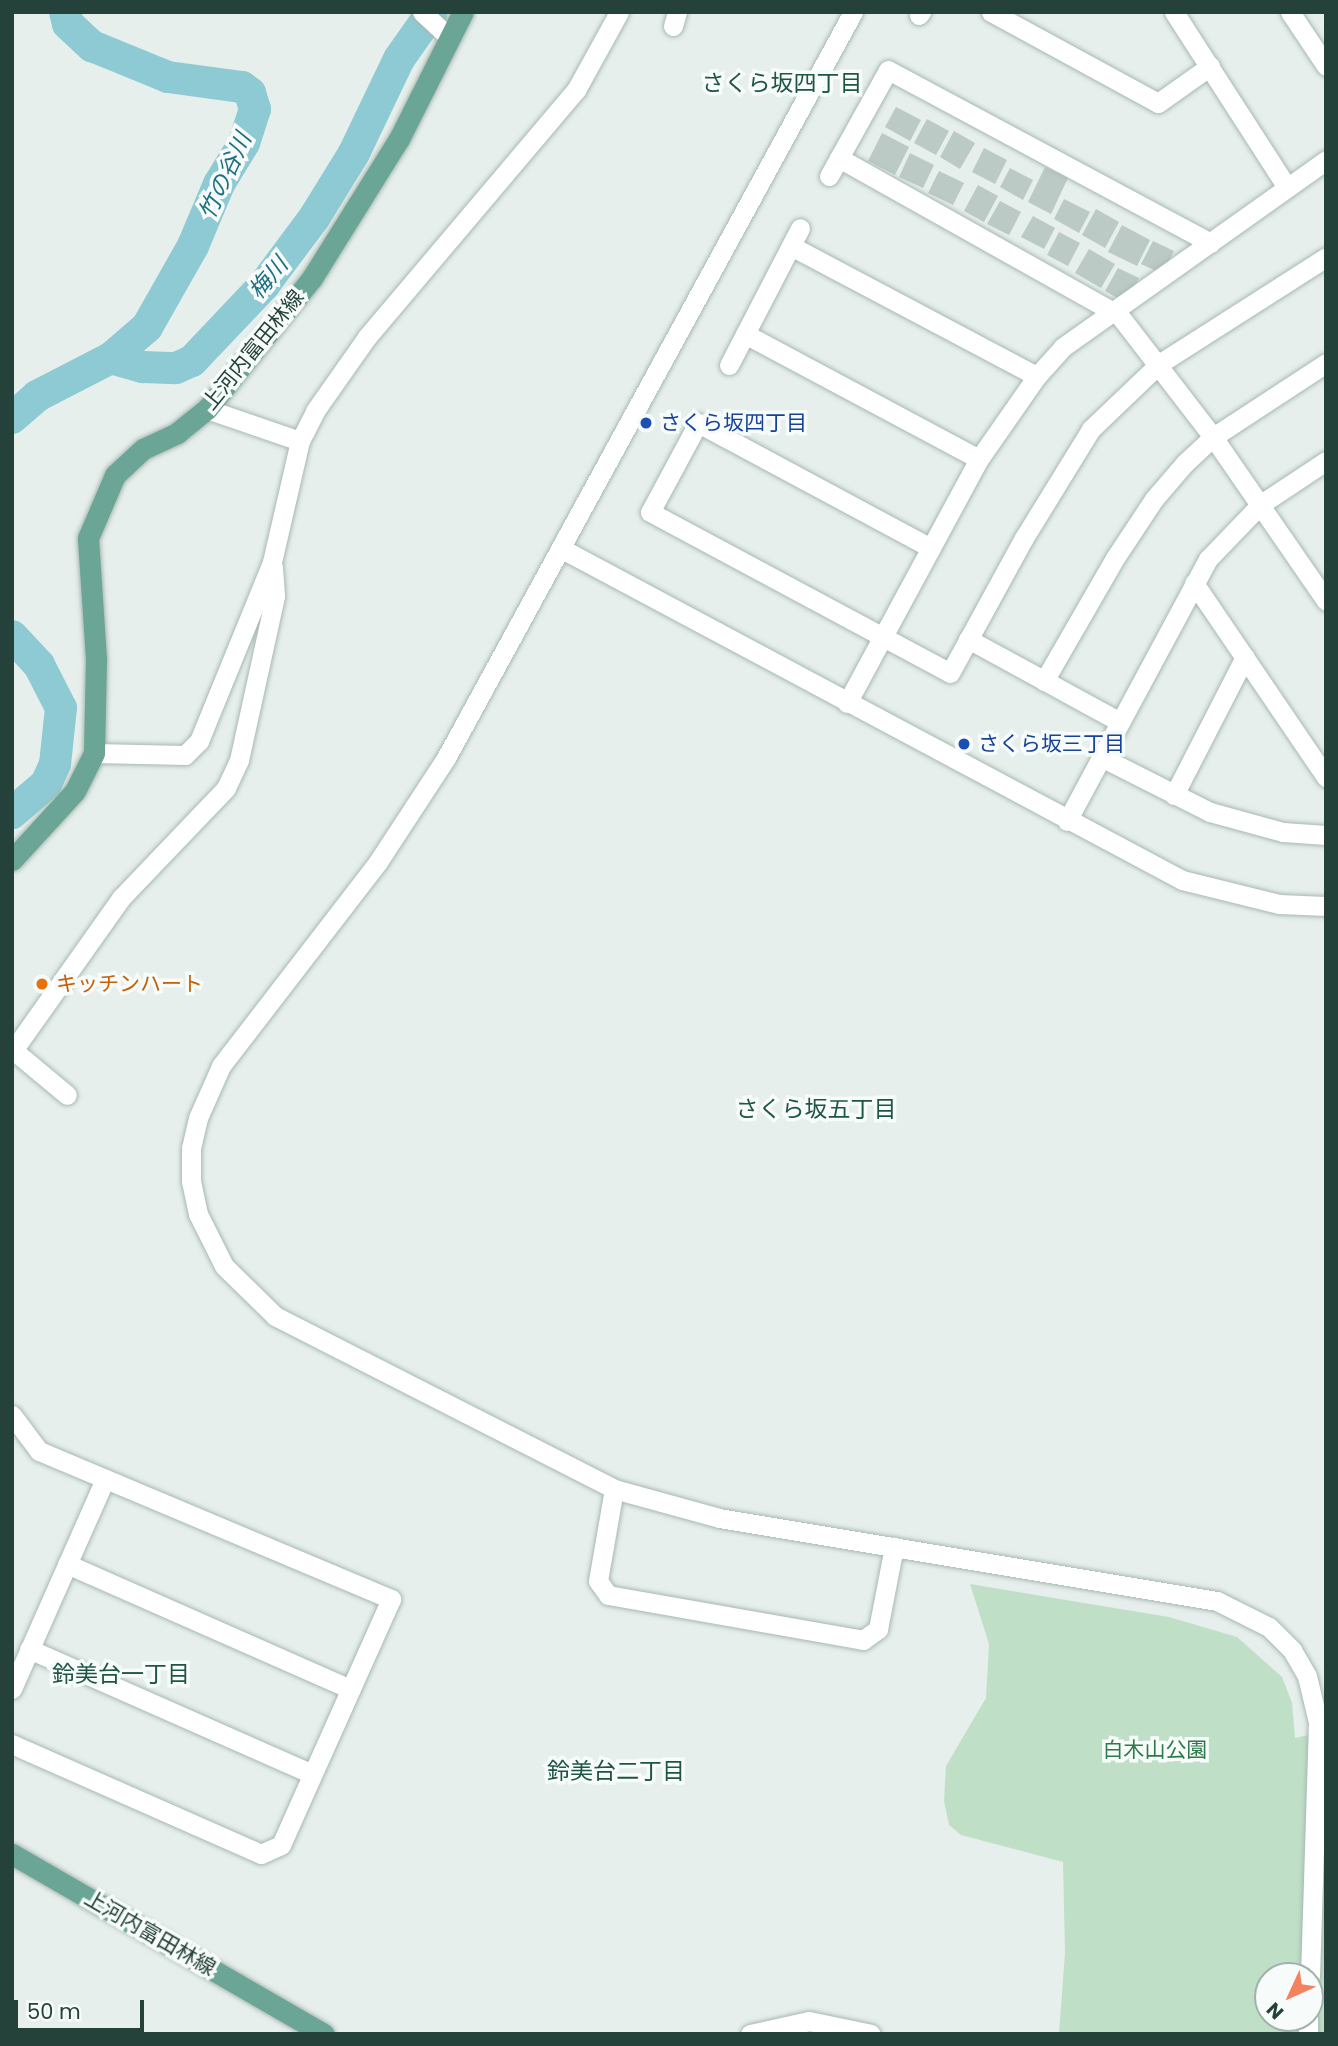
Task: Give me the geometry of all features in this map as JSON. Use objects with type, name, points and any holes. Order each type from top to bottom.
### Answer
[{"type":"main road","name":"上河内富田林線","points":[[12,860],[75,791],[94,753],[96,659],[88,562],[93,520],[115,475],[129,460],[192,424],[207,409],[336,244],[399,139],[463,12]]},
{"type":"main road","name":"上河内富田林線","points":[[12,1854],[324,2034]]},
{"type":"street","points":[[422,12],[450,38]]},
{"type":"street","points":[[94,753],[186,755],[199,741],[272,562],[300,441],[315,411],[360,347],[576,90],[619,12]]},
{"type":"street","points":[[853,12],[564,550],[411,813],[220,1066],[198,1118],[191,1181],[198,1214],[219,1258],[247,1293],[275,1316],[614,1489],[719,1518],[1217,1601],[1269,1628],[1292,1650],[1307,1676],[1318,1722],[1310,1962]]},
{"type":"street","points":[[991,12],[1158,103],[1210,66]]},
{"type":"street","points":[[1174,12],[1286,186]]},
{"type":"street","points":[[1290,12],[1326,66]]},
{"type":"street","points":[[1211,243],[888,70],[834,167],[1112,312],[1159,364],[1261,504],[1326,601]]},
{"type":"street","points":[[847,703],[979,459],[1037,376],[1063,347],[1326,160]]},
{"type":"street","points":[[729,365],[800,228]]},
{"type":"street","points":[[791,246],[1037,376]]},
{"type":"street","points":[[931,548],[698,423],[650,512],[950,673],[1024,538],[1091,429],[1159,364],[1326,257]]},
{"type":"street","points":[[745,334],[979,459]]},
{"type":"street","points":[[1044,681],[1154,499],[1213,437],[1326,363]]},
{"type":"street","points":[[207,409],[300,441]]},
{"type":"street","points":[[1067,821],[1208,559],[1261,504],[1326,461]]},
{"type":"street","points":[[564,550],[1067,821],[1182,880],[1279,904],[1326,906]]},
{"type":"street","points":[[67,1095],[13,1051],[121,898],[226,788],[239,760],[275,596],[272,562]]},
{"type":"street","points":[[1194,583],[1326,777]]},
{"type":"street","points":[[968,639],[1120,722]]},
{"type":"street","points":[[1174,795],[1245,657]]},
{"type":"street","points":[[1101,757],[1174,795],[1246,823],[1283,832],[1326,835]]},
{"type":"street","points":[[12,1415],[39,1451],[391,1600],[281,1845],[261,1854],[12,1744]]},
{"type":"street","points":[[12,1689],[105,1479]]},
{"type":"street","points":[[614,1489],[598,1581],[608,1595],[863,1640],[878,1629],[894,1547]]},
{"type":"street","points":[[66,1564],[351,1689]]},
{"type":"street","points":[[29,1649],[312,1774]]},
{"type":"street","points":[[750,2034],[809,2021],[871,2034]]},
{"type":"green space","name":"白木山公園","points":[[970,1584],[1169,1617],[1237,1637],[1282,1677],[1292,1703],[1295,1738],[1313,1734],[1326,1721],[1326,2034],[1059,2034],[1065,1953],[1063,1862],[961,1835],[949,1825],[944,1801],[946,1766],[986,1698],[989,1644]]},
{"type":"building","points":[[896,107],[921,120],[910,141],[885,127]]},
{"type":"building","points":[[927,119],[949,131],[936,155],[914,143]]},
{"type":"building","points":[[954,131],[975,143],[960,169],[940,157]]},
{"type":"building","points":[[882,133],[909,147],[895,175],[868,161]]},
{"type":"building","points":[[984,148],[1007,160],[995,184],[972,172]]},
{"type":"building","points":[[910,153],[934,165],[923,188],[899,177]]},
{"type":"building","points":[[1045,167],[1068,178],[1051,214],[1028,202]]},
{"type":"building","points":[[1010,168],[1033,180],[1023,200],[1000,187]]},
{"type":"building","points":[[939,171],[964,183],[953,205],[928,193]]},
{"type":"building","points":[[978,185],[998,196],[984,222],[964,211]]},
{"type":"building","points":[[1064,199],[1090,212],[1079,233],[1054,219]]},
{"type":"building","points":[[1000,201],[1021,212],[1009,235],[987,224]]},
{"type":"building","points":[[1096,209],[1119,222],[1105,248],[1082,235]]},
{"type":"building","points":[[1033,216],[1055,228],[1044,249],[1021,237]]},
{"type":"building","points":[[1122,225],[1150,240],[1137,266],[1108,252]]},
{"type":"building","points":[[1059,232],[1080,243],[1068,266],[1047,255]]},
{"type":"building","points":[[1153,241],[1174,251],[1163,274],[1141,264]]},
{"type":"building","points":[[1089,249],[1115,264],[1101,288],[1075,273]]},
{"type":"building","points":[[1118,268],[1139,278],[1131,294],[1121,300],[1105,291]]},
{"type":"waterway","name":"竹の谷川","points":[[65,12],[68,24],[92,46],[168,77],[242,87],[250,93],[255,109],[244,143],[219,184],[193,246],[147,327],[111,358]]},
{"type":"waterway","name":"梅川","points":[[12,418],[37,396],[111,358],[143,367],[176,368],[192,361],[264,285],[314,218],[354,153],[399,59],[432,12]]},
{"type":"waterway","name":"梅川","points":[[12,636],[39,665],[61,708],[55,764],[46,784],[12,813]]},
{"type":"place","name":"さくら坂四丁目","points":[[646,423]]},
{"type":"place","name":"さくら坂三丁目","points":[[964,744]]},
{"type":"place","name":"キッチンハート","points":[[42,984]]},
{"type":"district","name":"さくら坂四丁目","points":[[782,83]]},
{"type":"district","name":"さくら坂五丁目","points":[[816,1109]]},
{"type":"district","name":"鈴美台一丁目","points":[[121,1674]]},
{"type":"district","name":"鈴美台二丁目","points":[[616,1771]]}]
